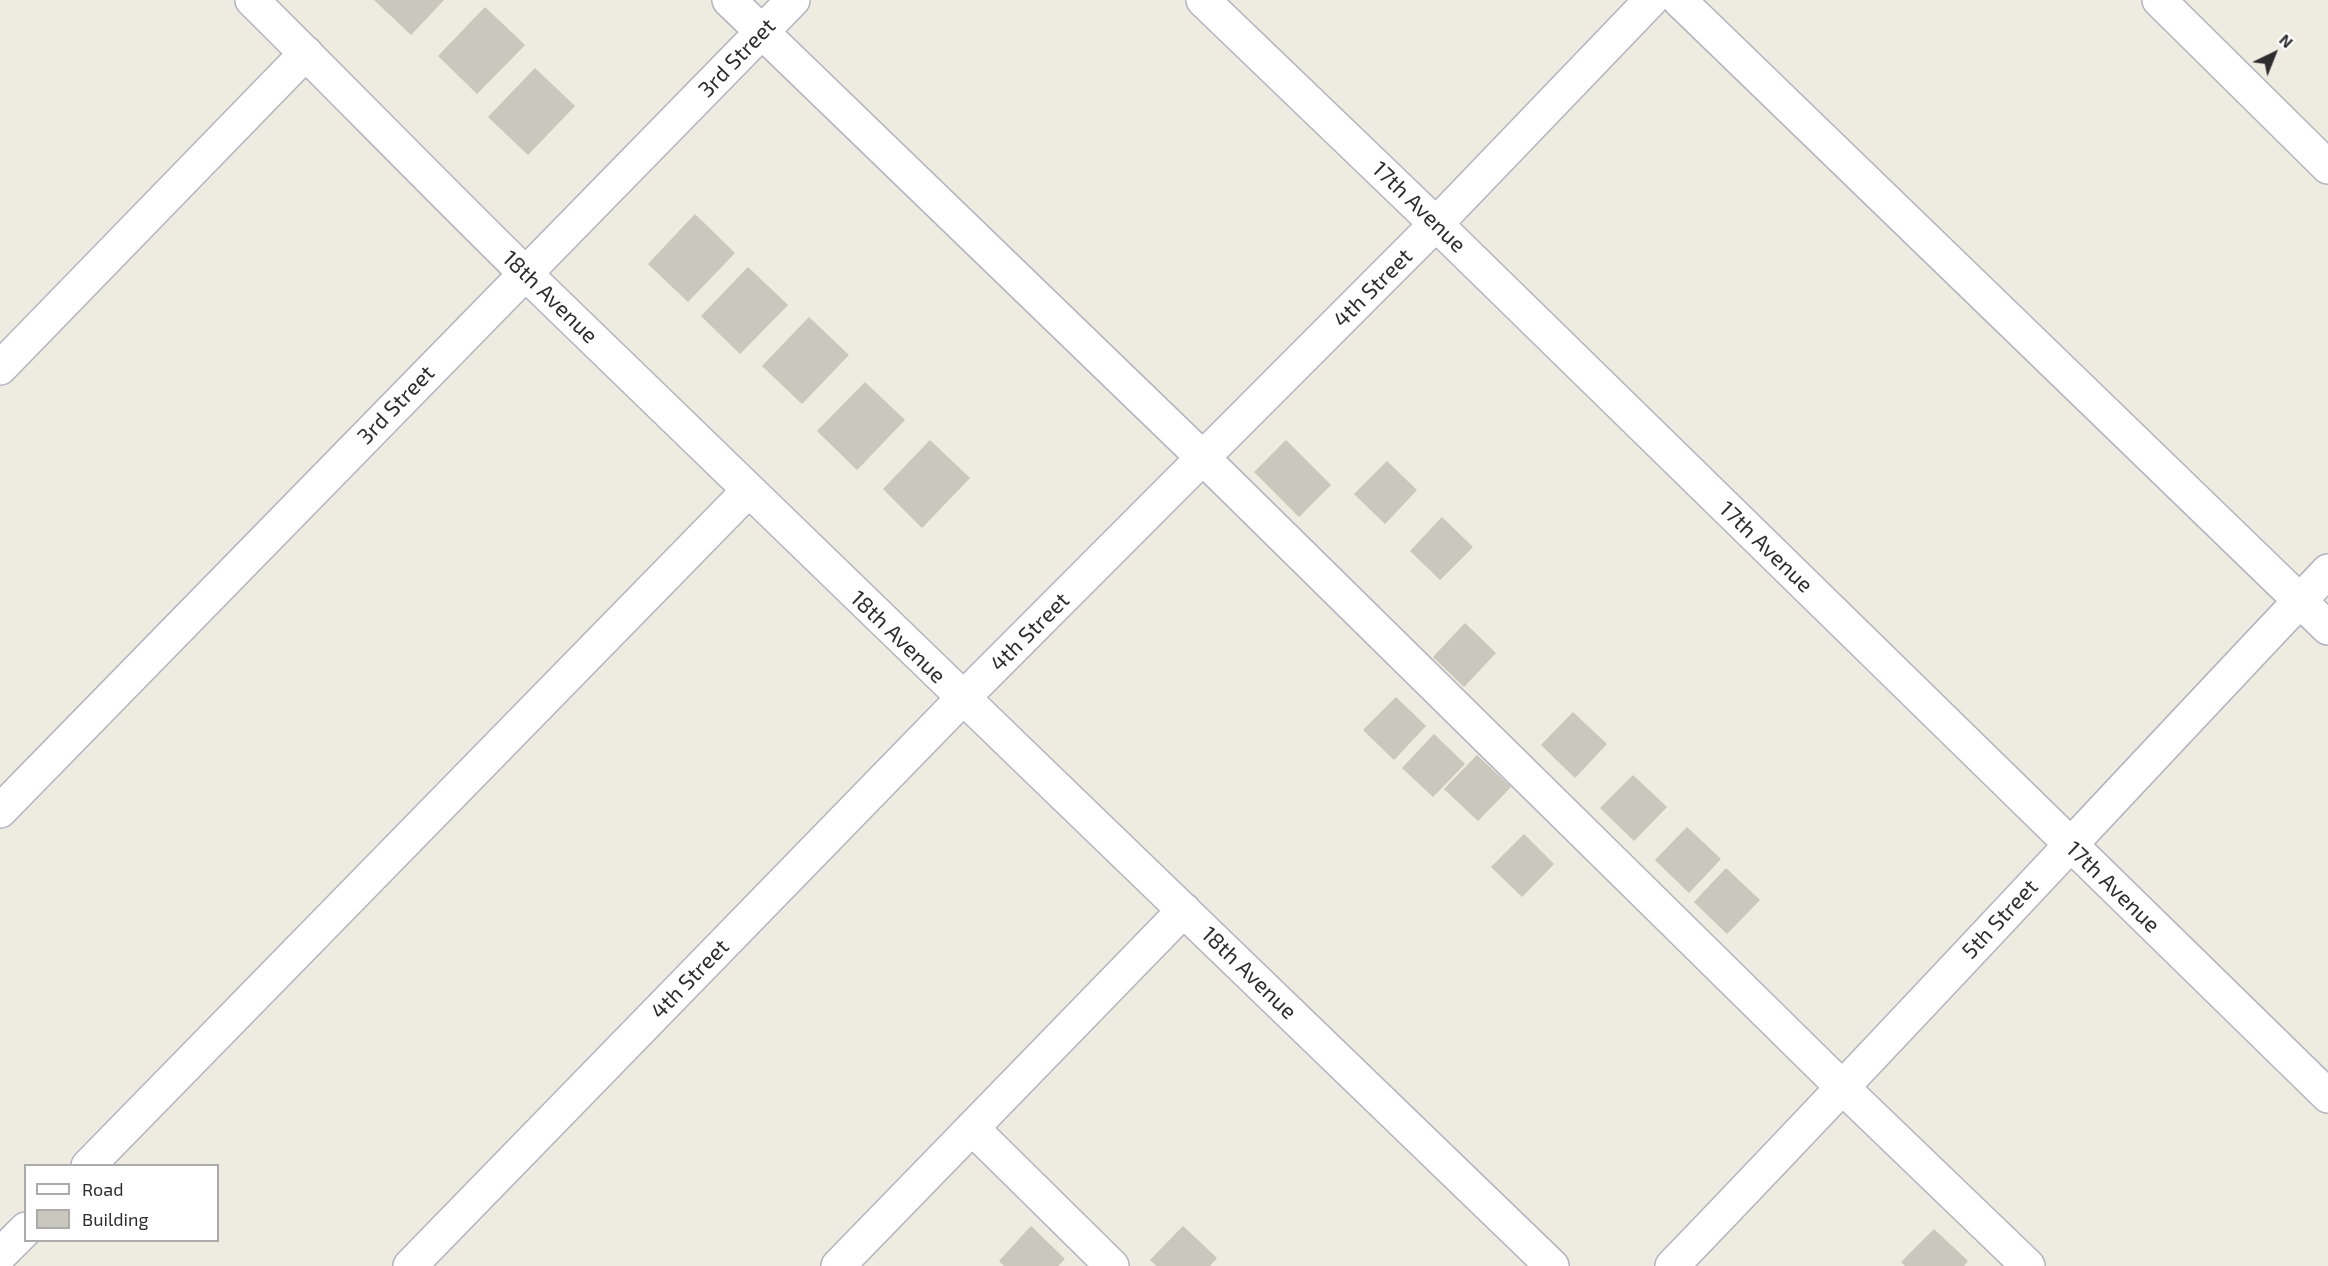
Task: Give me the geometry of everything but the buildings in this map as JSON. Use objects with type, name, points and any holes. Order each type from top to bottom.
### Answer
[{"type":"street","name":"18th Avenue","points":[[252,0],[525,273],[962,699],[1552,1266]]},
{"type":"street","points":[[729,0],[1203,458],[1843,1088],[2028,1266]]},
{"type":"street","name":"3rd Street","points":[[0,811],[793,0]]},
{"type":"street","name":"17th Avenue","points":[[1203,0],[1436,224],[2328,1096]]},
{"type":"street","name":"4th Street","points":[[410,1266],[962,699],[1436,224],[1652,0]]},
{"type":"street","points":[[1679,0],[2328,628]]},
{"type":"street","points":[[2170,4],[2328,167]]},
{"type":"street","points":[[0,368],[306,53]]},
{"type":"street","points":[[90,1164],[749,490]]},
{"type":"street","name":"5th Street","points":[[1672,1266],[1843,1088],[2069,844],[2328,571]]},
{"type":"street","points":[[838,1266],[1184,910]]},
{"type":"street","points":[[972,1128],[1112,1266]]},
{"type":"street","points":[[0,1256],[24,1231]]}]
